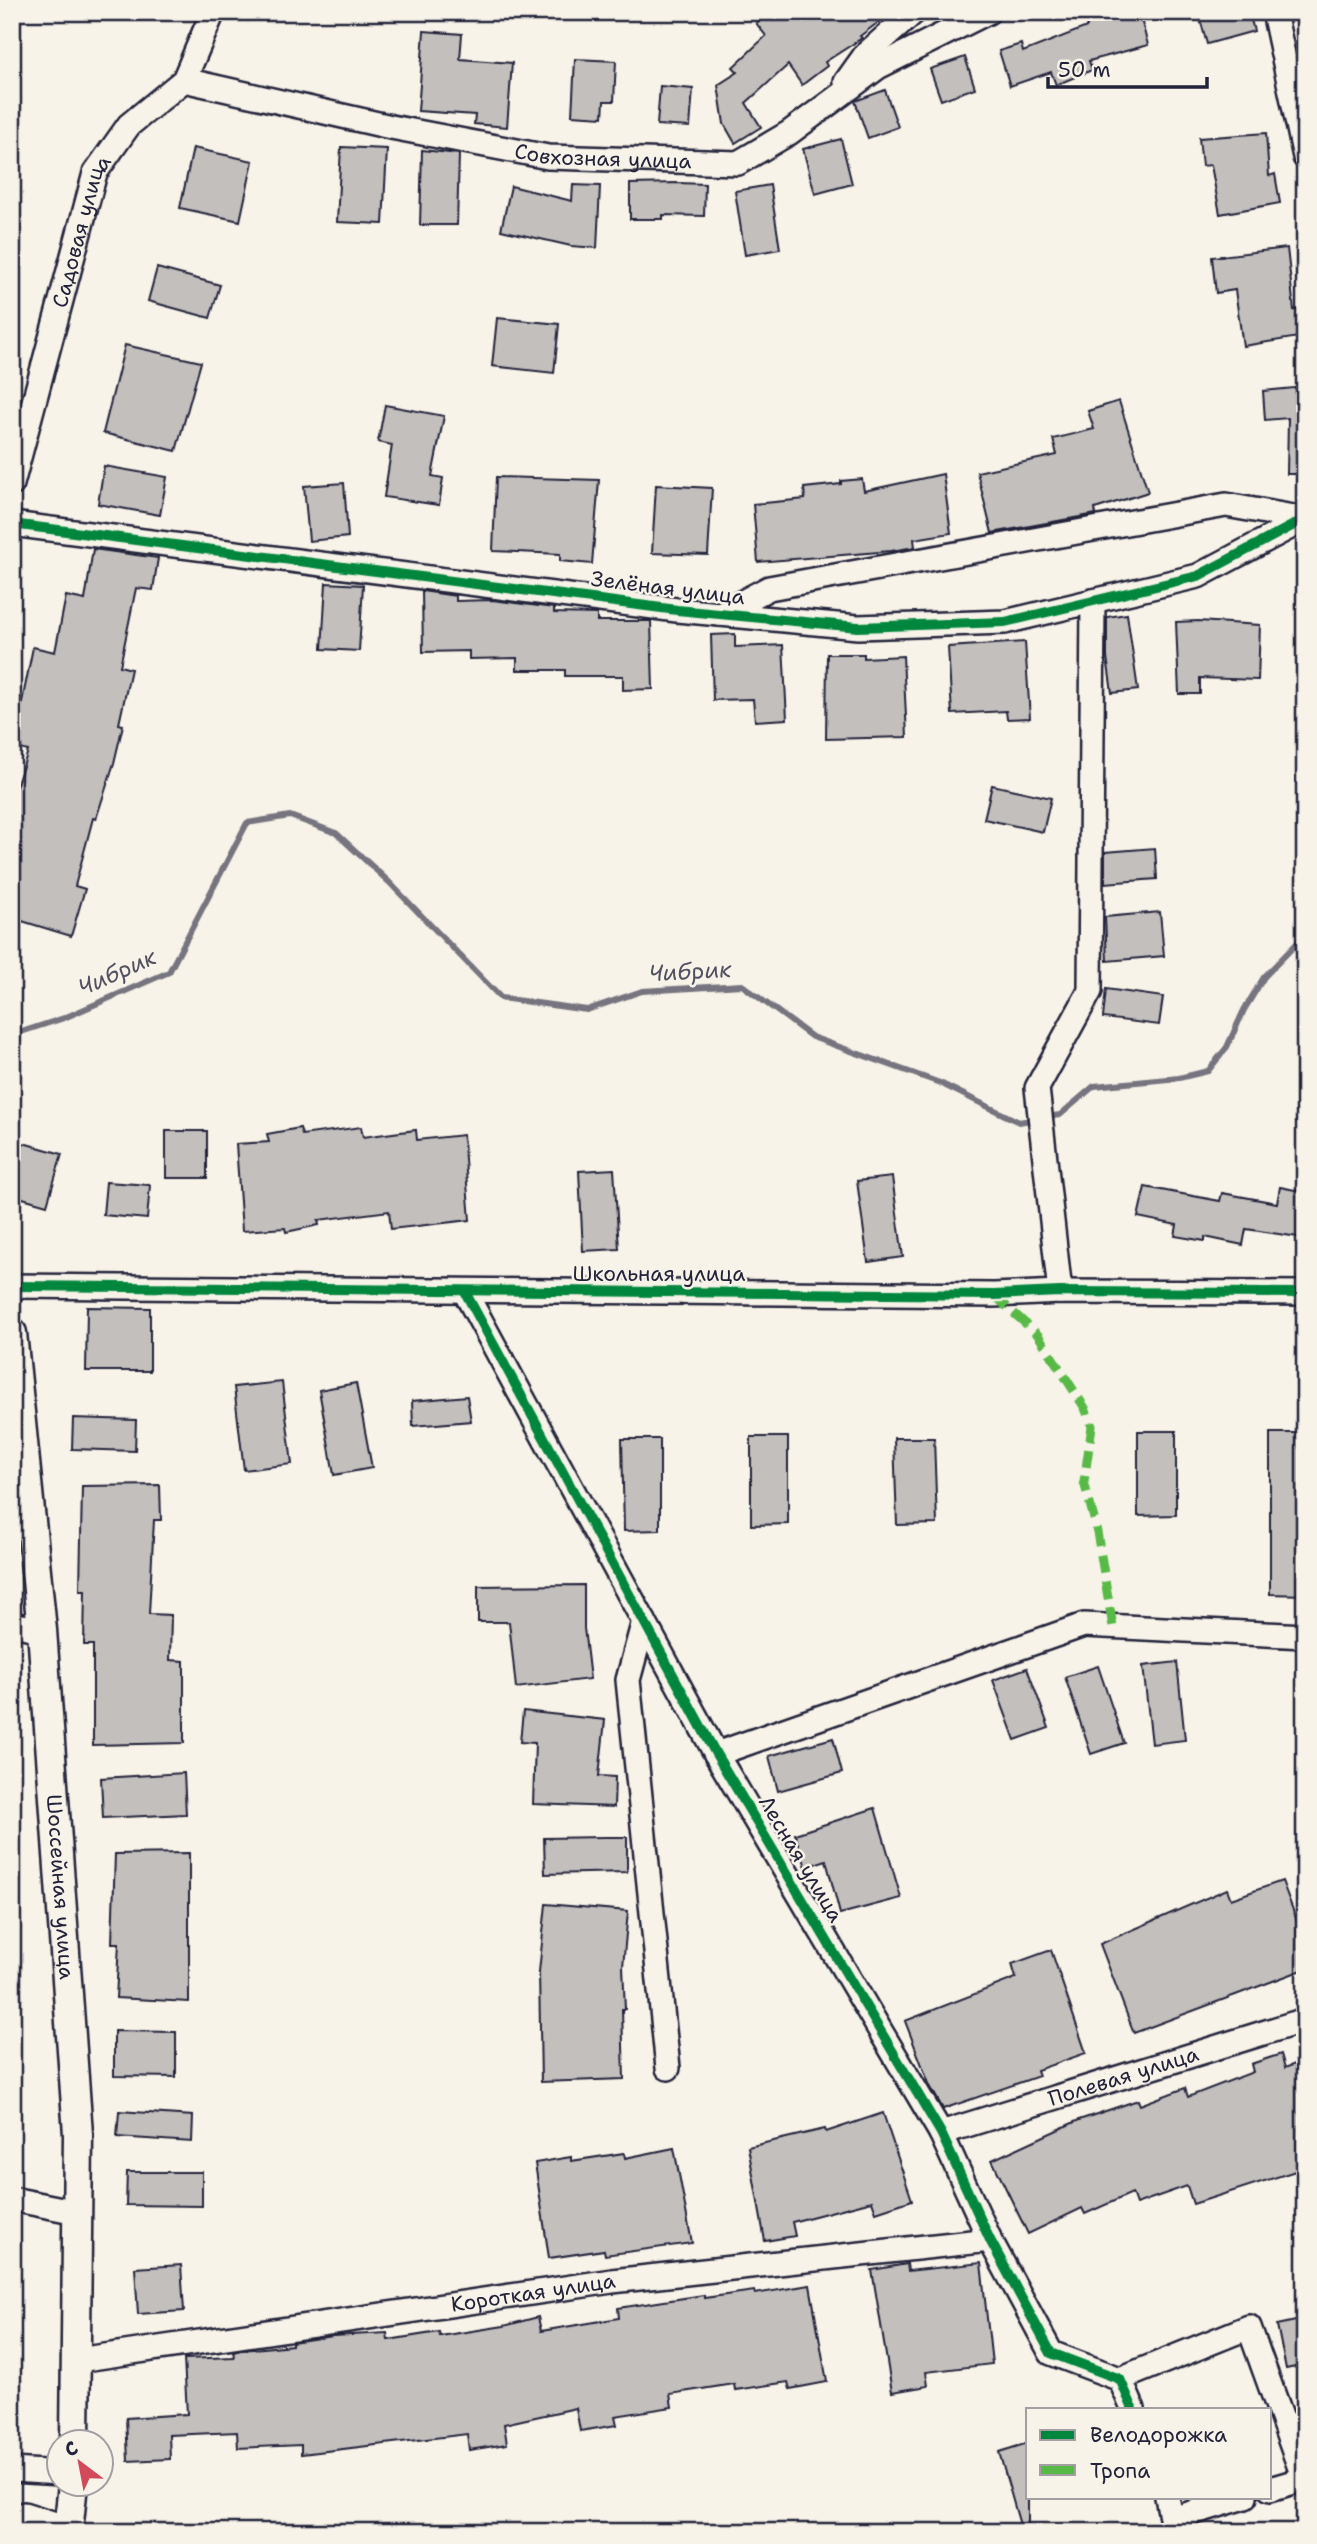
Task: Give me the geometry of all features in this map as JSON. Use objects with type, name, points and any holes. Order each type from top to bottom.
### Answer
[{"type":"main road","name":"Шоссейная улица","points":[[12,1333],[42,1629],[78,2134],[76,2428]]},
{"type":"main road","points":[[68,2530],[71,2498]]},
{"type":"street","name":"Садовая улица","points":[[12,484],[95,173],[129,125],[184,80],[213,12]]},
{"type":"street","points":[[834,100],[866,54],[914,12]]},
{"type":"street","name":"Совхозная улица","points":[[184,80],[391,127],[548,157],[738,163],[789,134],[878,67],[988,12]]},
{"type":"street","points":[[1274,12],[1305,157]]},
{"type":"street","points":[[720,614],[769,587],[1226,505],[1305,519]]},
{"type":"street","name":"Зелёная улица","points":[[12,524],[720,614],[858,627],[1005,622],[1198,576],[1305,519]]},
{"type":"street","points":[[1060,1292],[1037,1088],[1090,992],[1093,601]]},
{"type":"street","name":"Школьная улица","points":[[12,1286],[994,1295],[1060,1292],[1305,1293]]},
{"type":"street","name":"Лесная улица","points":[[465,1292],[716,1754],[941,2133],[990,2240],[1051,2353],[1120,2379]]},
{"type":"street","points":[[644,1621],[628,1680],[668,2067]]},
{"type":"street","points":[[12,1624],[42,1629]]},
{"type":"street","points":[[716,1754],[1084,1625],[1305,1636]]},
{"type":"street","name":"Полевая улица","points":[[941,2133],[1305,2020]]},
{"type":"street","points":[[12,2199],[77,2213]]},
{"type":"street","name":"Короткая улица","points":[[78,2360],[612,2281],[990,2240]]},
{"type":"street","points":[[1133,2408],[1120,2379],[1249,2327],[1304,2479],[1272,2488]]},
{"type":"street","points":[[12,2470],[46,2472]]},
{"type":"street","points":[[1167,2498],[1173,2526],[1243,2498]]},
{"type":"street","points":[[12,2518],[23,2514],[68,2530]]},
{"type":"building","points":[[770,12],[892,12],[860,36],[862,38],[825,62],[827,66],[802,85],[788,65],[746,103],[761,127],[735,143],[724,124],[718,85],[738,72],[733,67],[766,36],[756,23]]},
{"type":"building","points":[[1083,12],[1139,12],[1148,45],[1089,61],[1092,70],[1056,85],[1051,72],[1010,86],[999,51],[1021,44],[1023,52],[1087,27]]},
{"type":"building","points":[[1198,12],[1249,12],[1254,31],[1207,44]]},
{"type":"building","points":[[424,31],[462,34],[460,59],[512,63],[507,127],[474,124],[475,115],[418,111]]},
{"type":"building","points":[[965,57],[975,88],[941,100],[930,69]]},
{"type":"building","points":[[575,59],[616,61],[614,101],[604,101],[603,117],[572,115]]},
{"type":"building","points":[[660,86],[693,89],[690,127],[657,125]]},
{"type":"building","points":[[885,90],[898,127],[868,138],[855,101]]},
{"type":"building","points":[[1266,133],[1269,176],[1275,174],[1280,203],[1220,214],[1211,165],[1202,166],[1199,138]]},
{"type":"building","points":[[841,139],[852,184],[815,194],[803,149]]},
{"type":"building","points":[[341,147],[387,149],[383,224],[337,222]]},
{"type":"building","points":[[193,148],[253,161],[240,221],[180,208]]},
{"type":"building","points":[[422,150],[459,154],[457,225],[420,225]]},
{"type":"building","points":[[630,184],[705,184],[704,216],[663,215],[663,219],[630,219]]},
{"type":"building","points":[[573,185],[600,186],[597,248],[571,246],[501,230],[511,186],[572,201]]},
{"type":"building","points":[[770,185],[780,249],[745,255],[735,191]]},
{"type":"building","points":[[1287,248],[1294,310],[1305,308],[1305,336],[1243,346],[1235,290],[1216,293],[1212,257]]},
{"type":"building","points":[[157,268],[220,285],[210,318],[148,301]]},
{"type":"building","points":[[497,318],[559,324],[554,373],[492,366]]},
{"type":"building","points":[[125,345],[201,362],[176,451],[103,433]]},
{"type":"building","points":[[1305,387],[1305,474],[1287,474],[1288,418],[1265,420],[1263,391]]},
{"type":"building","points":[[1119,401],[1148,492],[1095,509],[1096,514],[992,533],[977,472],[1057,455],[1053,439],[1094,429],[1088,411]]},
{"type":"building","points":[[385,405],[444,416],[432,476],[443,478],[439,505],[384,497],[392,445],[378,442]]},
{"type":"building","points":[[104,466],[167,477],[160,515],[98,504]]},
{"type":"building","points":[[943,474],[951,533],[914,539],[915,547],[891,551],[758,562],[753,504],[805,499],[804,488],[841,484],[841,481],[862,479],[864,491]]},
{"type":"building","points":[[496,477],[599,480],[592,564],[560,561],[560,554],[493,551]]},
{"type":"building","points":[[344,483],[348,537],[309,541],[304,486]]},
{"type":"building","points":[[656,485],[712,488],[708,555],[652,553]]},
{"type":"building","points":[[93,549],[158,558],[153,590],[136,588],[120,666],[131,669],[119,724],[123,725],[114,763],[96,819],[93,818],[75,886],[85,889],[71,936],[12,918],[12,799],[28,751],[13,747],[33,647],[55,652],[66,596],[85,600]]},
{"type":"building","points":[[326,583],[363,585],[359,651],[322,649]]},
{"type":"building","points":[[422,591],[456,596],[456,601],[492,600],[554,608],[554,613],[597,614],[597,621],[651,621],[653,689],[623,690],[623,676],[565,676],[565,670],[517,670],[517,658],[469,659],[469,651],[423,652]]},
{"type":"building","points":[[1127,614],[1138,690],[1112,693],[1107,657],[1107,617]]},
{"type":"building","points":[[1176,622],[1260,625],[1258,680],[1200,678],[1200,694],[1179,694]]},
{"type":"building","points":[[735,634],[735,647],[783,645],[787,719],[755,721],[753,699],[713,700],[711,635]]},
{"type":"building","points":[[1025,642],[1030,718],[1007,719],[1006,711],[952,714],[948,647]]},
{"type":"building","points":[[827,654],[864,654],[864,658],[903,656],[907,737],[826,739]]},
{"type":"building","points":[[992,785],[1051,798],[1043,832],[984,819]]},
{"type":"building","points":[[1155,848],[1157,879],[1105,883],[1105,852]]},
{"type":"building","points":[[1160,912],[1164,956],[1107,961],[1105,917]]},
{"type":"building","points":[[1106,989],[1163,997],[1159,1025],[1103,1018]]},
{"type":"building","points":[[361,1127],[363,1137],[416,1130],[417,1140],[463,1135],[470,1220],[391,1229],[389,1211],[318,1220],[319,1225],[286,1232],[285,1228],[242,1231],[236,1144],[269,1142],[267,1134],[300,1128],[302,1135]]},
{"type":"building","points":[[166,1131],[207,1131],[207,1178],[166,1178]]},
{"type":"building","points":[[16,1141],[62,1154],[47,1205],[12,1195],[12,1152]]},
{"type":"building","points":[[614,1169],[619,1249],[583,1251],[579,1171]]},
{"type":"building","points":[[892,1177],[903,1257],[868,1262],[857,1181]]},
{"type":"building","points":[[106,1182],[150,1185],[147,1219],[103,1215]]},
{"type":"building","points":[[1145,1187],[1220,1201],[1222,1193],[1277,1203],[1280,1187],[1305,1192],[1305,1238],[1246,1229],[1243,1245],[1205,1237],[1205,1241],[1175,1236],[1177,1225],[1138,1217]]},
{"type":"building","points":[[87,1307],[150,1308],[150,1371],[86,1371]]},
{"type":"building","points":[[282,1382],[292,1464],[244,1470],[234,1387]]},
{"type":"building","points":[[356,1383],[372,1468],[334,1475],[319,1390]]},
{"type":"building","points":[[467,1396],[471,1421],[413,1426],[412,1401]]},
{"type":"building","points":[[73,1418],[136,1420],[135,1451],[72,1449]]},
{"type":"building","points":[[1138,1431],[1176,1431],[1176,1515],[1138,1516]]},
{"type":"building","points":[[1270,1433],[1305,1433],[1305,1595],[1270,1594]]},
{"type":"building","points":[[751,1437],[788,1437],[788,1524],[751,1525]]},
{"type":"building","points":[[894,1438],[934,1438],[937,1524],[897,1525]]},
{"type":"building","points":[[622,1439],[660,1439],[660,1530],[624,1531]]},
{"type":"building","points":[[160,1485],[161,1520],[154,1520],[149,1614],[171,1615],[170,1660],[184,1661],[184,1743],[93,1745],[93,1645],[84,1645],[85,1590],[80,1590],[82,1486]]},
{"type":"building","points":[[584,1585],[584,1628],[590,1679],[516,1688],[509,1622],[478,1622],[478,1586]]},
{"type":"building","points":[[1177,1662],[1185,1740],[1152,1744],[1143,1666]]},
{"type":"building","points":[[1098,1666],[1124,1743],[1091,1754],[1065,1677]]},
{"type":"building","points":[[1027,1668],[1049,1728],[1015,1740],[993,1680]]},
{"type":"building","points":[[523,1711],[605,1720],[599,1776],[615,1777],[614,1807],[533,1804],[535,1743],[520,1742]]},
{"type":"building","points":[[833,1738],[842,1773],[778,1791],[769,1756]]},
{"type":"building","points":[[184,1773],[186,1814],[103,1818],[101,1778]]},
{"type":"building","points":[[875,1808],[901,1898],[840,1914],[826,1860],[806,1867],[795,1834]]},
{"type":"building","points":[[627,1837],[627,1872],[545,1874],[544,1838]]},
{"type":"building","points":[[189,1853],[189,2002],[116,1998],[119,1943],[112,1943],[115,1854]]},
{"type":"building","points":[[1282,1881],[1305,1942],[1305,1969],[1134,2033],[1100,1944],[1227,1889],[1231,1899]]},
{"type":"building","points":[[546,1904],[628,1911],[623,1967],[625,2009],[622,2009],[624,2079],[541,2082],[539,1972]]},
{"type":"building","points":[[1051,1950],[1086,2053],[1037,2070],[1039,2076],[943,2109],[930,2086],[905,2021],[1016,1978],[1012,1964]]},
{"type":"building","points":[[114,2031],[176,2032],[176,2077],[114,2076]]},
{"type":"building","points":[[1281,2054],[1285,2068],[1305,2060],[1305,2168],[1193,2204],[1187,2186],[1136,2204],[1132,2193],[1085,2214],[1082,2208],[1028,2234],[992,2160],[1079,2120],[1138,2100],[1140,2105],[1185,2088],[1188,2097],[1253,2072],[1251,2064]]},
{"type":"building","points":[[119,2111],[193,2116],[192,2142],[117,2137]]},
{"type":"building","points":[[883,2113],[912,2200],[876,2212],[872,2201],[792,2222],[795,2236],[765,2241],[748,2147],[825,2129],[826,2132]]},
{"type":"building","points":[[674,2148],[692,2243],[605,2255],[604,2250],[549,2258],[535,2163],[624,2153],[625,2158]]},
{"type":"building","points":[[127,2172],[202,2172],[202,2206],[126,2205]]},
{"type":"building","points":[[981,2263],[992,2364],[926,2372],[928,2386],[892,2392],[872,2270],[907,2264],[908,2271]]},
{"type":"building","points":[[181,2265],[184,2311],[138,2314],[135,2268]]},
{"type":"building","points":[[810,2285],[827,2382],[790,2389],[788,2382],[735,2390],[734,2384],[670,2394],[672,2407],[615,2416],[617,2425],[580,2431],[576,2408],[504,2424],[507,2444],[469,2450],[467,2434],[301,2454],[301,2445],[238,2448],[237,2432],[169,2435],[170,2459],[128,2461],[126,2418],[187,2414],[184,2359],[234,2357],[233,2351],[292,2345],[292,2342],[333,2336],[387,2333],[388,2340],[439,2332],[440,2336],[504,2326],[538,2317],[541,2331],[619,2318],[618,2308],[704,2295],[704,2298],[754,2291],[755,2294]]},
{"type":"building","points":[[1305,2319],[1305,2365],[1286,2369],[1277,2325]]},
{"type":"building","points":[[1026,2444],[1028,2532],[1022,2532],[999,2452]]},
{"type":"waterway","name":"Чибрик","points":[[12,1035],[64,1018],[169,972],[247,823],[290,816],[336,833],[389,882],[501,998],[587,1010],[642,991],[742,985],[812,1037],[940,1083],[1019,1122],[1036,1119]]},
{"type":"waterway","name":"Чибрик","points":[[1046,1117],[1060,1115],[1094,1086],[1179,1078],[1208,1071],[1227,1047],[1244,1010],[1264,977],[1305,935]]},
{"type":"marked path","points":[[994,1295],[1038,1335],[1085,1408],[1092,1426],[1084,1482],[1096,1526],[1113,1627]]},
{"type":"cycle path","points":[[12,524],[677,610],[858,627],[1005,622],[1198,576],[1305,519]]},
{"type":"cycle path","points":[[12,1286],[994,1295],[1060,1292],[1305,1293]]},
{"type":"cycle path","points":[[465,1292],[716,1754],[941,2133],[990,2240],[1051,2353],[1120,2379],[1133,2408]]}]
